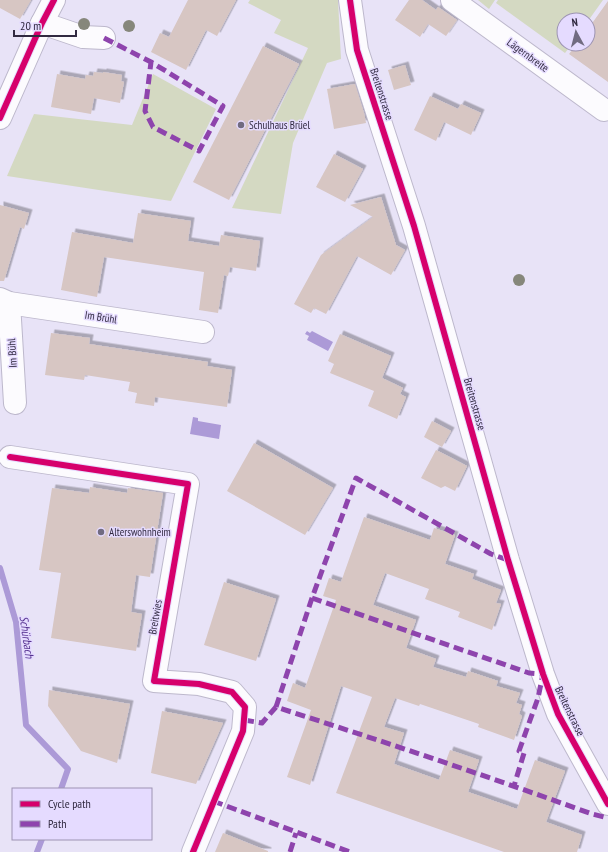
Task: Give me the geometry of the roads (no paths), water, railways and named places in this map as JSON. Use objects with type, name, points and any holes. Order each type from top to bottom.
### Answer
[{"type":"street","points":[[0,118],[42,23],[54,0]]},
{"type":"street","name":"Breitenstrasse","points":[[350,0],[357,50],[414,226],[508,560],[543,674],[558,714],[608,804]]},
{"type":"street","name":"Lägernbreite","points":[[452,0],[604,110]]},
{"type":"street","points":[[42,23],[83,37],[104,38]]},
{"type":"street","name":"Im Brühl","points":[[5,301],[203,332]]},
{"type":"street","name":"Im Bühl","points":[[5,301],[15,403]]},
{"type":"street","name":"Breitwies","points":[[10,457],[188,484],[154,681],[199,684],[232,692],[245,707],[243,731],[193,852]]},
{"type":"waterway","name":"Schürbach","points":[[0,568],[16,622],[26,725],[68,769],[61,788]]},
{"type":"waterway","name":"Schürbach","points":[[37,852],[42,840]]},
{"type":"place","name":"Schulhaus Brüel","points":[[241,125]]},
{"type":"place","name":"Alterswohnheim","points":[[101,532]]}]
